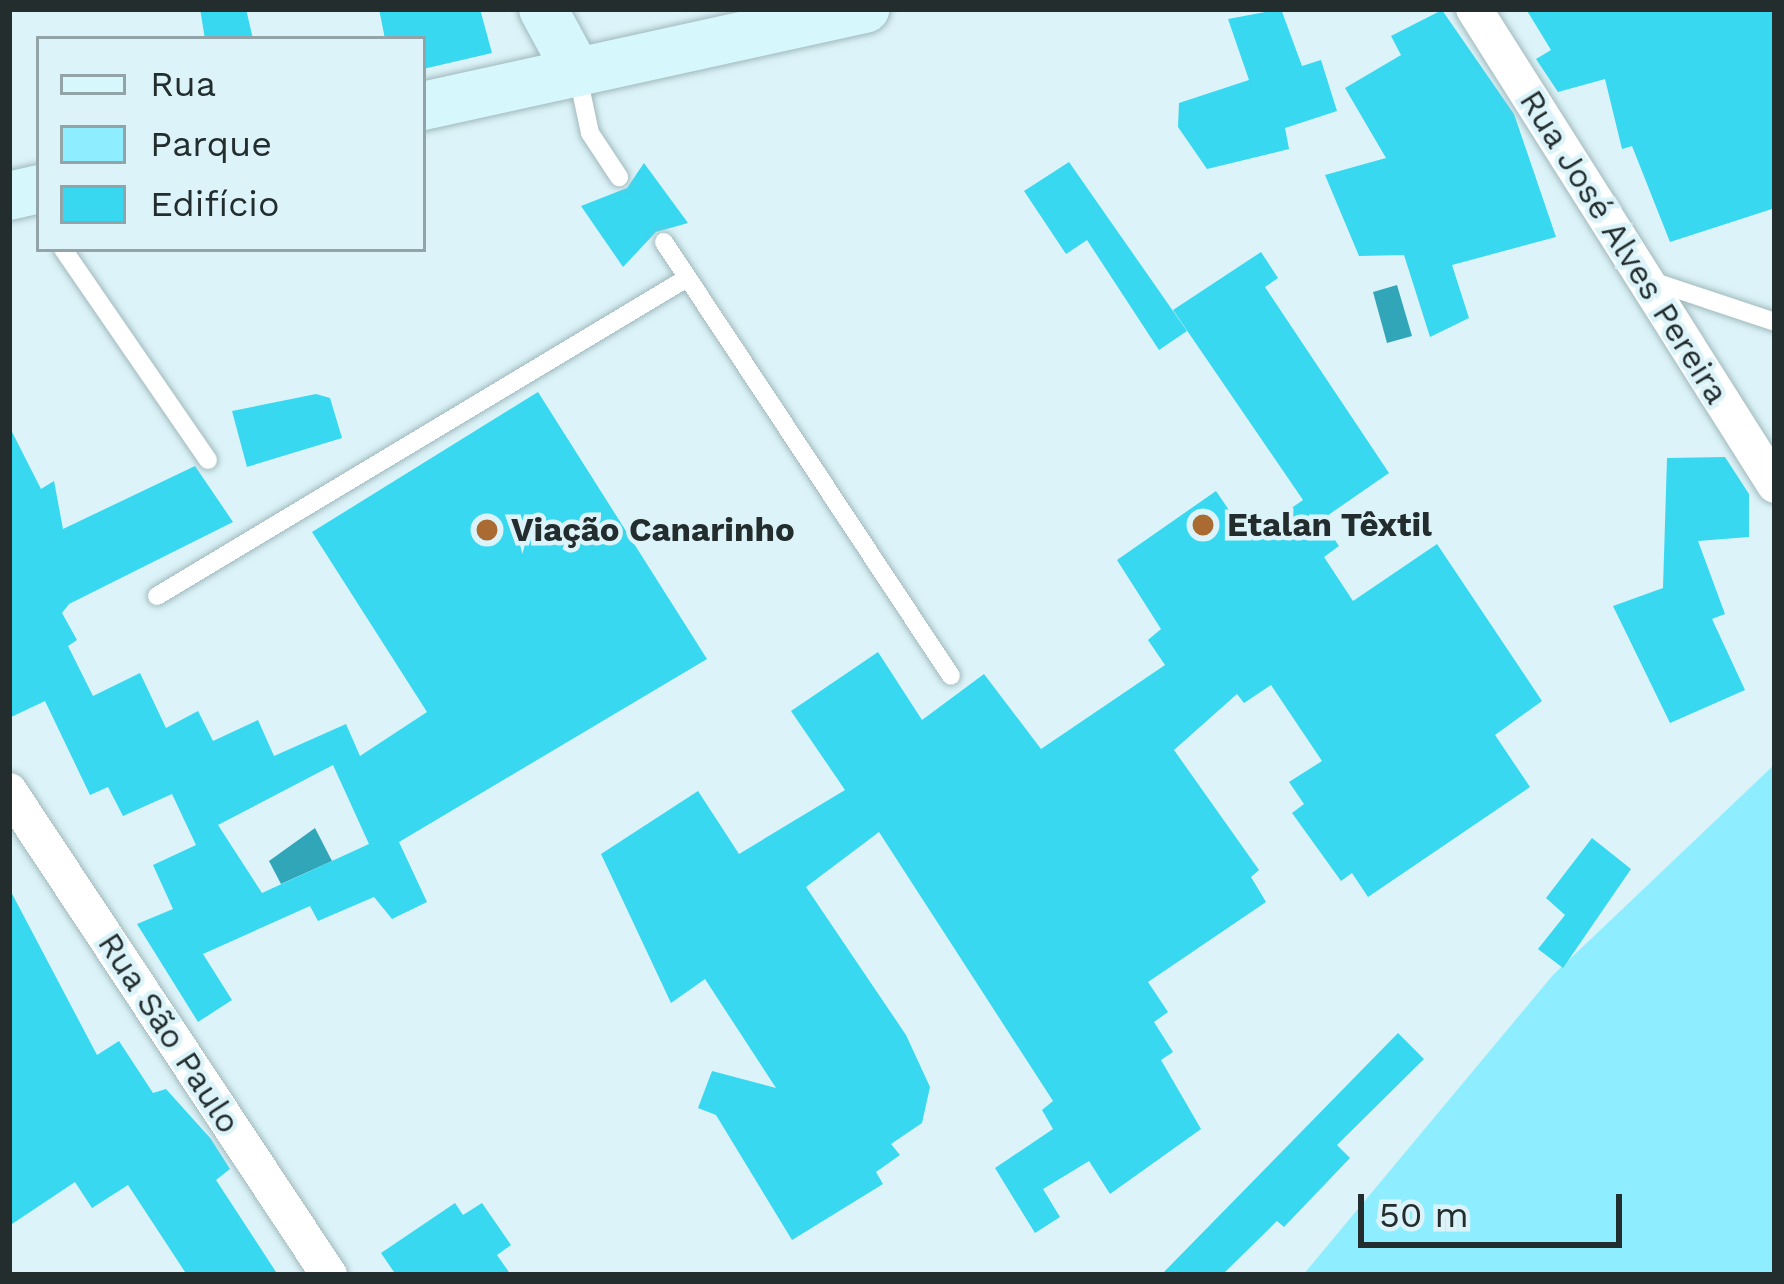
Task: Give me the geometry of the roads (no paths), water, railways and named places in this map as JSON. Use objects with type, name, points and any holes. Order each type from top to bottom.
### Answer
[{"type":"main road","points":[[543,9],[577,72]]},
{"type":"main road","points":[[426,105],[866,9]]},
{"type":"street","name":"Rua José Alves Pereira","points":[[1474,9],[1775,485]]},
{"type":"street","name":"Rua São Paulo","points":[[9,791],[328,1275]]},
{"type":"lane","points":[[577,72],[590,133],[619,177]]},
{"type":"lane","points":[[664,242],[951,676]]},
{"type":"lane","points":[[65,252],[208,460]]},
{"type":"lane","points":[[157,596],[687,278]]},
{"type":"lane","points":[[1644,279],[1775,322]]},
{"type":"place","name":"Etalan Têxtil","points":[[1203,525]]},
{"type":"place","name":"Viação Canarinho","points":[[487,530]]}]
